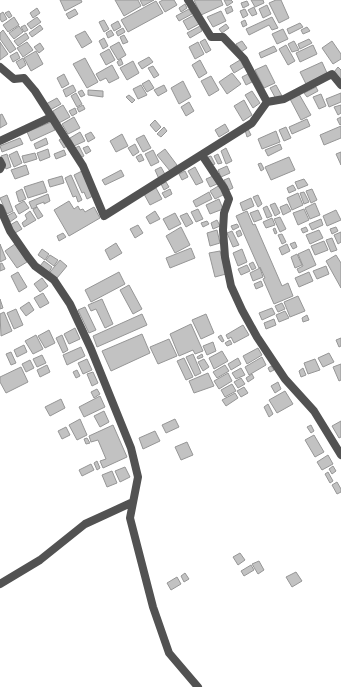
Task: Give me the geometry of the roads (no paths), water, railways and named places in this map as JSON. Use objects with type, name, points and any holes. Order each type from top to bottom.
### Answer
[{"type":"street","points":[[188,0],[211,36],[223,37],[244,59],[267,102]]},
{"type":"street","points":[[0,67],[14,79],[24,78],[35,91],[50,117],[83,166],[104,216],[252,123],[267,102],[284,99],[332,74],[341,84]]},
{"type":"street","points":[[0,142],[50,117]]},
{"type":"street","points":[[202,155],[224,188],[229,199],[224,213],[223,230],[225,257],[231,286],[242,310],[257,337],[285,379],[314,411],[341,455]]},
{"type":"street","points":[[0,161],[2,165],[0,169]]},
{"type":"street","points":[[0,208],[10,232],[28,257],[35,266],[54,280],[70,304],[91,349],[131,448],[138,477],[130,518],[153,607],[169,653],[198,687]]},
{"type":"street","points":[[0,584],[40,560],[85,524],[133,502]]}]
